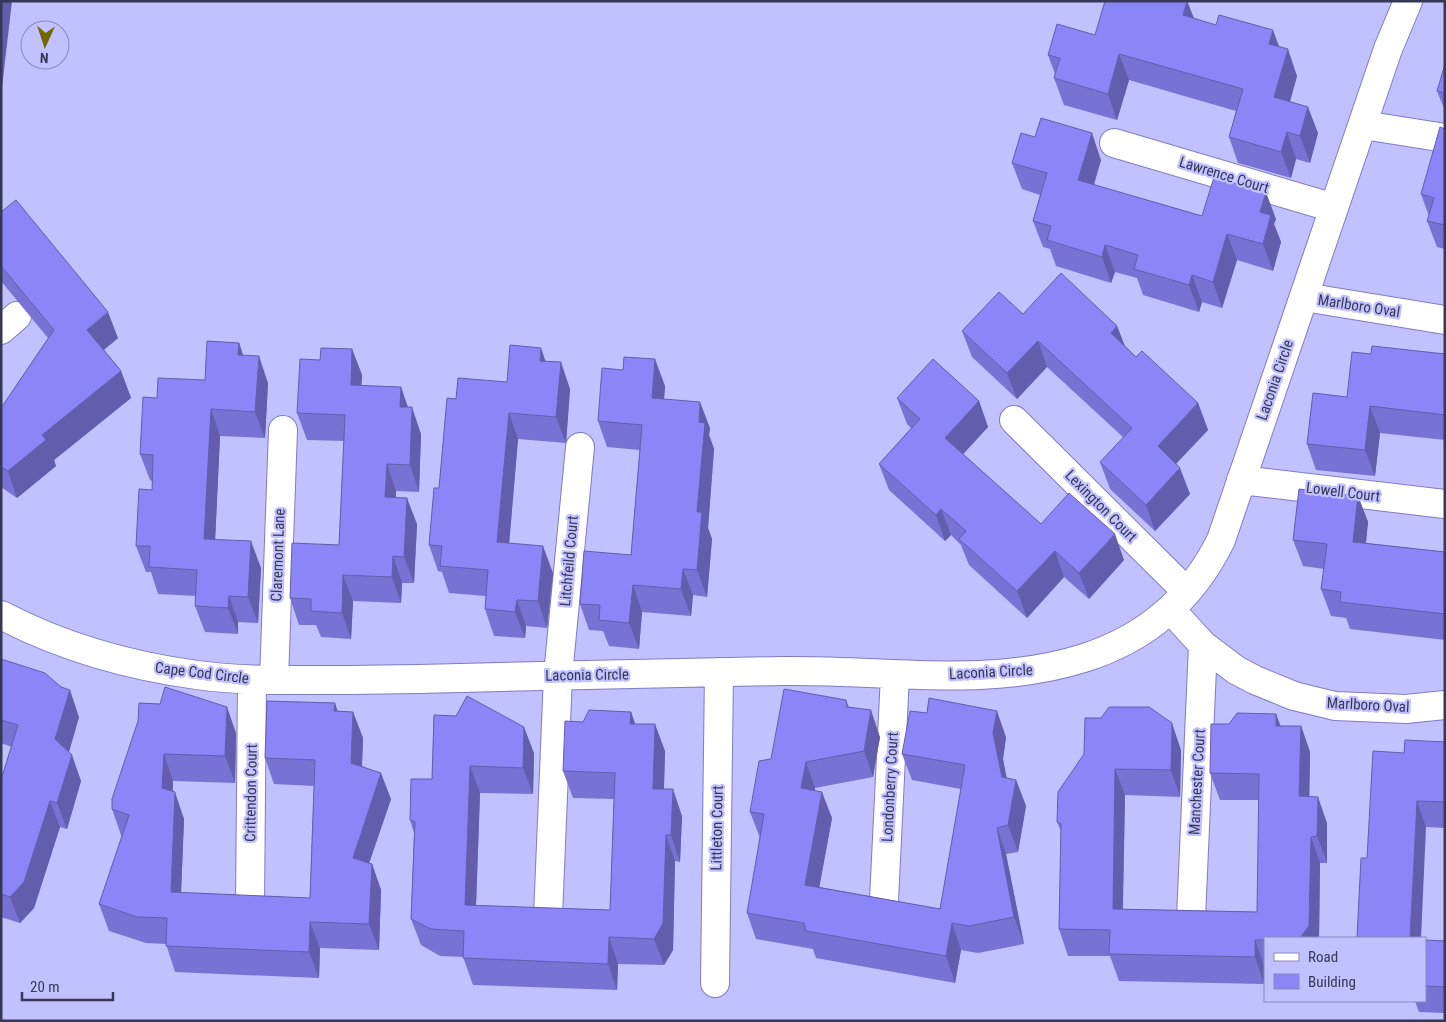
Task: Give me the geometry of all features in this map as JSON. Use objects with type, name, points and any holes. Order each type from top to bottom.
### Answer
[{"type":"street","name":"Laconia Circle","points":[[411,680],[825,670],[895,675],[992,675],[1040,670],[1086,657],[1132,637],[1152,625],[1179,601],[1198,579],[1220,540],[1388,49],[1408,1]]},
{"type":"street","points":[[1362,125],[1445,138]]},
{"type":"street","name":"Lawrence Court","points":[[1114,143],[1334,208]]},
{"type":"street","name":"Marlboro Oval","points":[[1304,297],[1445,320]]},
{"type":"street","name":"Lexington Court","points":[[1014,420],[1179,601]]},
{"type":"street","name":"Claremont Lane","points":[[263,680],[283,430]]},
{"type":"street","name":"Litchfeild Court","points":[[558,675],[580,447]]},
{"type":"street","name":"Lowell Court","points":[[1241,480],[1445,504]]},
{"type":"street","name":"Marlboro Oval","points":[[1179,601],[1203,645],[1236,670],[1294,696],[1335,706],[1406,709],[1445,705]]},
{"type":"street","name":"Cape Cod Circle","points":[[1,616],[79,648],[139,664],[200,676],[263,680],[411,680]]},
{"type":"street","name":"Manchester Court","points":[[1191,918],[1203,645]]},
{"type":"street","name":"Littleton Court","points":[[715,983],[719,672]]},
{"type":"street","points":[[548,917],[558,675]]},
{"type":"street","name":"Londonberry Court","points":[[884,900],[895,675]]},
{"type":"street","name":"Crittendon Court","points":[[250,905],[263,680]]},
{"type":"building","points":[[1105,1],[1187,1],[1183,15],[1216,25],[1219,15],[1273,30],[1269,44],[1288,49],[1274,97],[1308,107],[1300,136],[1287,132],[1281,152],[1229,137],[1243,89],[1119,54],[1108,94],[1054,78],[1060,58],[1048,55],[1057,24],[1095,35]]},
{"type":"building","points":[[1445,64],[1445,93],[1437,91]]},
{"type":"building","points":[[1041,118],[1092,133],[1078,180],[1202,216],[1214,177],[1266,192],[1260,212],[1271,215],[1263,244],[1227,234],[1213,282],[1192,275],[1189,285],[1134,269],[1138,255],[1105,245],[1102,257],[1047,240],[1051,226],[1033,221],[1047,173],[1012,163],[1021,133],[1035,137]]},
{"type":"building","points":[[1440,127],[1445,129],[1445,225],[1427,221],[1434,198],[1421,194]]},
{"type":"building","points":[[16,200],[108,312],[87,330],[121,371],[42,435],[46,440],[8,471],[1,467],[1,408],[54,330],[1,266],[1,212]]},
{"type":"building","points":[[1061,273],[1117,326],[1111,333],[1136,357],[1142,351],[1198,403],[1158,446],[1180,468],[1146,505],[1100,462],[1132,428],[1038,341],[1007,373],[962,331],[999,292],[1023,314]]},
{"type":"building","points":[[207,341],[239,343],[238,355],[259,356],[255,412],[211,409],[204,539],[251,541],[248,597],[229,596],[228,608],[195,606],[197,570],[149,567],[150,546],[136,546],[139,489],[152,490],[153,455],[140,454],[143,397],[157,398],[158,378],[205,380]]},
{"type":"building","points":[[510,345],[541,348],[540,361],[561,362],[556,417],[509,413],[497,542],[543,546],[538,601],[517,600],[515,612],[485,609],[488,570],[440,566],[442,546],[429,545],[434,488],[439,488],[447,398],[456,399],[458,378],[507,382]]},
{"type":"building","points":[[1372,346],[1445,354],[1445,415],[1370,406],[1365,450],[1307,444],[1313,393],[1347,397],[1352,352],[1371,354]]},
{"type":"building","points":[[321,348],[352,349],[351,385],[401,387],[400,407],[412,407],[410,465],[387,464],[385,497],[407,498],[404,557],[393,556],[392,577],[343,575],[342,613],[311,611],[311,599],[290,598],[292,543],[339,545],[345,415],[297,413],[300,359],[320,360]]},
{"type":"building","points":[[624,357],[655,359],[652,398],[700,402],[699,422],[705,423],[697,512],[702,512],[697,570],[683,569],[681,589],[633,585],[629,623],[599,620],[600,605],[580,604],[584,551],[631,555],[642,425],[598,421],[602,368],[623,370]]},
{"type":"building","points":[[933,359],[979,401],[945,438],[1041,524],[1069,493],[1115,534],[1079,573],[1055,551],[1017,591],[959,539],[966,531],[941,509],[936,515],[879,464],[920,419],[897,398]]},
{"type":"building","points":[[1299,489],[1358,496],[1353,542],[1445,552],[1445,614],[1340,602],[1341,592],[1321,589],[1327,544],[1293,540]]},
{"type":"building","points":[[1,659],[45,673],[61,687],[70,690],[55,739],[72,755],[57,803],[50,801],[24,882],[10,897],[1,894],[1,780],[18,725],[1,720]]},
{"type":"building","points":[[165,687],[227,707],[225,756],[164,754],[162,788],[175,792],[171,892],[310,898],[315,760],[265,758],[267,701],[335,703],[334,711],[353,712],[351,763],[381,773],[353,858],[372,864],[369,924],[310,922],[309,952],[166,946],[167,918],[137,917],[99,904],[129,815],[112,809],[112,799],[138,721],[139,703],[160,704]]},
{"type":"building","points":[[784,689],[846,700],[847,707],[871,710],[864,751],[806,762],[801,788],[822,792],[805,885],[940,909],[965,765],[902,754],[910,711],[927,713],[929,698],[997,711],[993,733],[1002,777],[1016,780],[1008,825],[997,828],[1014,917],[969,926],[952,923],[946,956],[806,931],[804,923],[747,913],[764,814],[750,812],[759,761],[771,759]]},
{"type":"building","points":[[467,696],[524,727],[523,768],[470,766],[465,905],[610,910],[615,773],[563,771],[565,721],[583,722],[589,710],[631,712],[630,724],[655,724],[653,789],[673,789],[671,835],[666,835],[663,923],[654,939],[609,937],[608,964],[463,958],[464,931],[431,929],[411,919],[415,822],[410,820],[411,779],[432,779],[434,715],[456,716]]},
{"type":"building","points":[[1109,707],[1149,707],[1172,723],[1171,770],[1115,769],[1113,909],[1257,912],[1259,774],[1210,773],[1211,724],[1229,724],[1237,713],[1276,714],[1276,726],[1301,726],[1299,796],[1318,797],[1317,836],[1311,837],[1309,926],[1301,937],[1264,937],[1264,940],[1255,940],[1255,957],[1109,954],[1110,930],[1059,929],[1061,824],[1057,822],[1058,792],[1084,754],[1085,718],[1101,718]]},
{"type":"building","points":[[1405,740],[1445,742],[1445,802],[1417,801],[1410,937],[1357,937],[1361,858],[1367,858],[1373,751],[1404,753]]},
{"type":"building","points":[[1426,940],[1445,941],[1445,987],[1426,986]]}]
